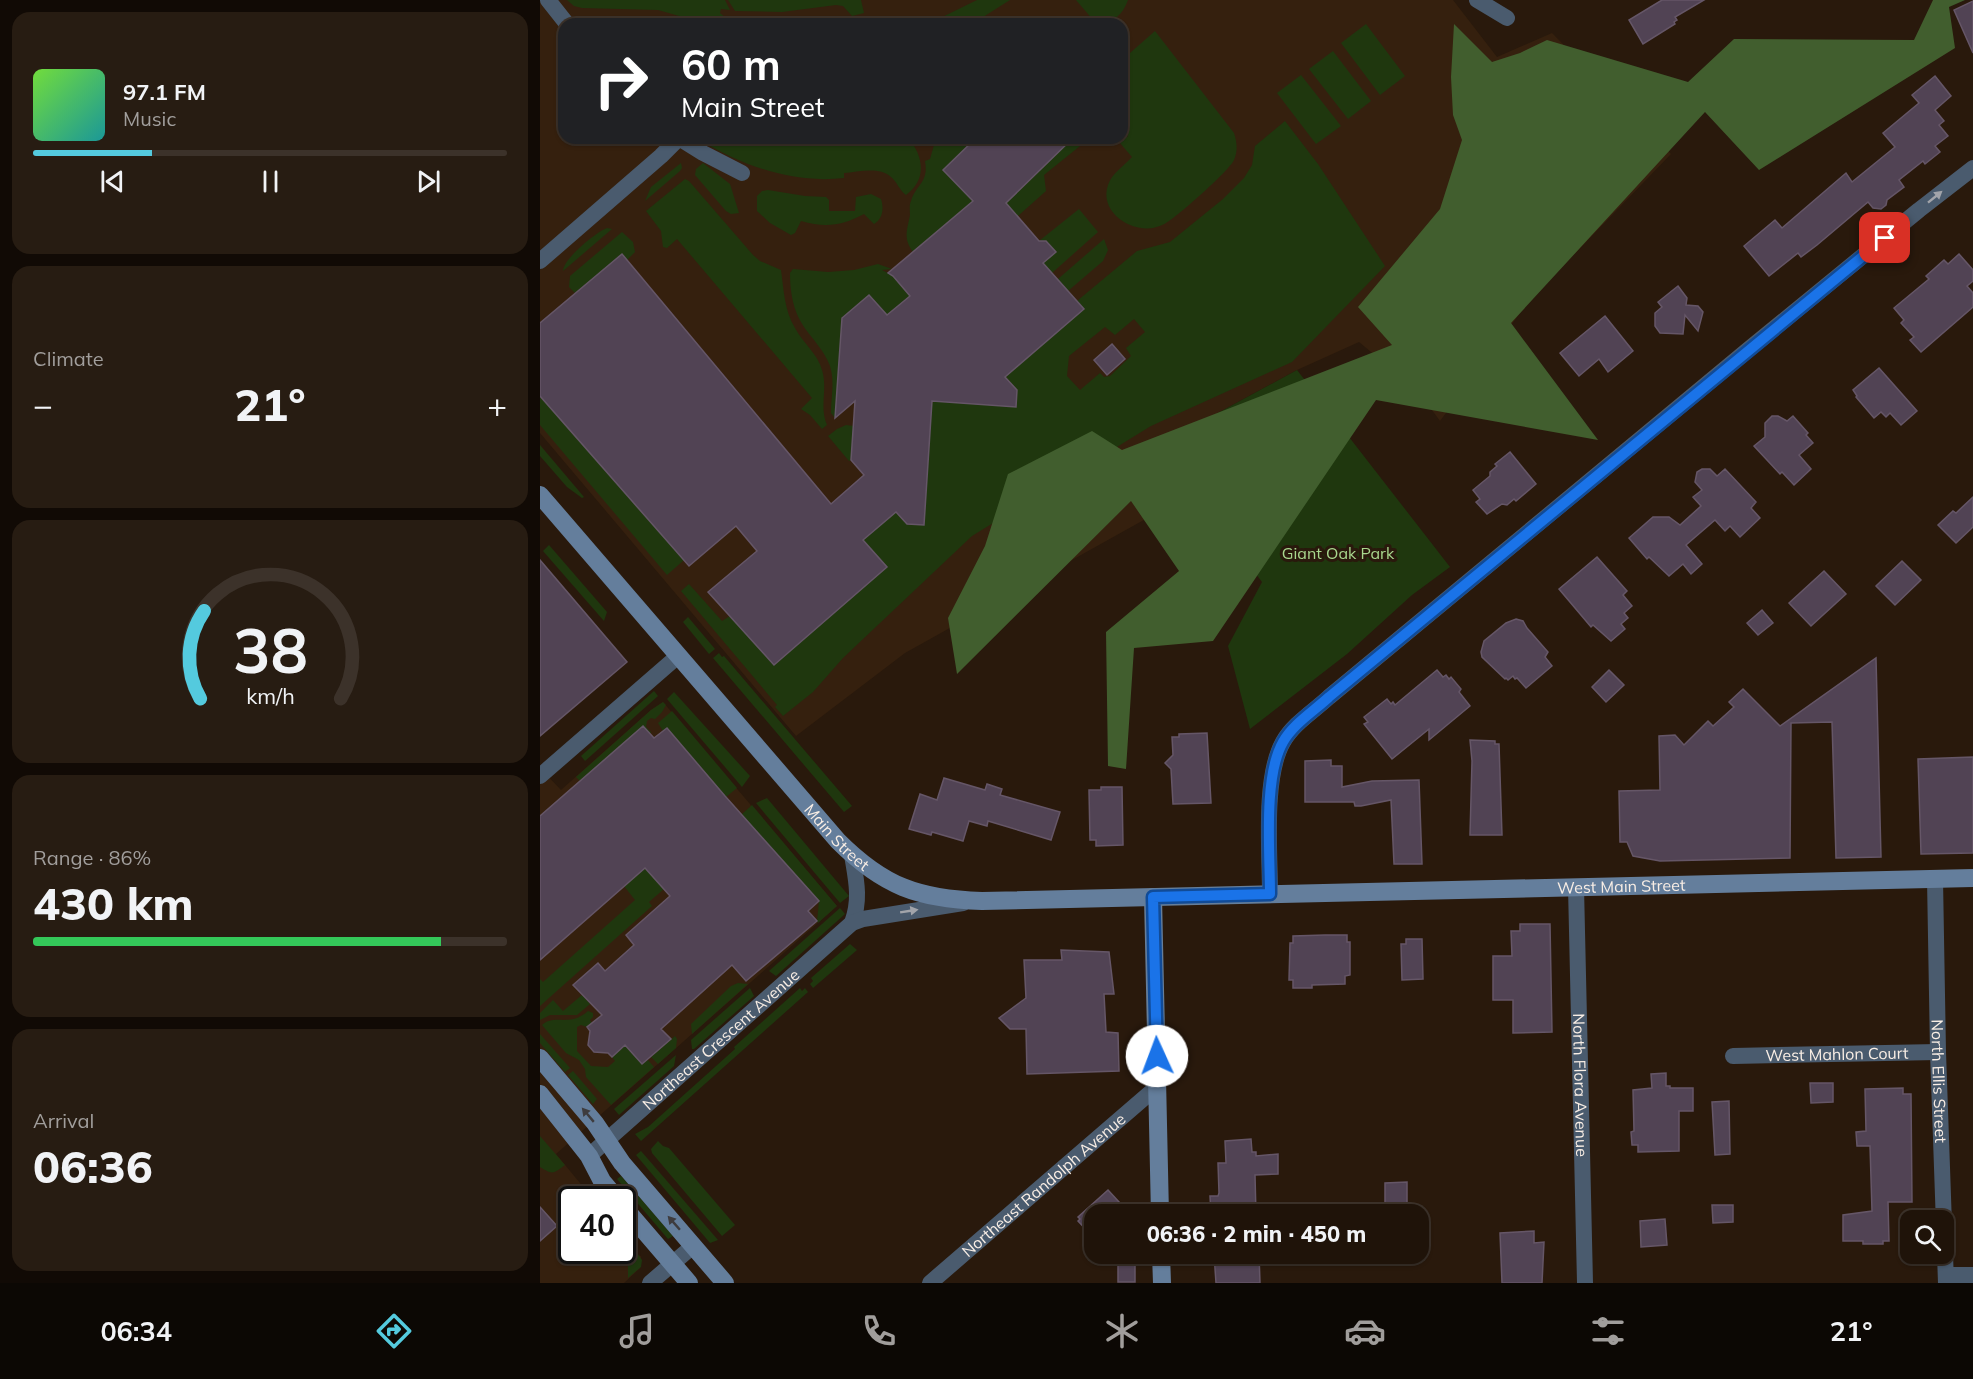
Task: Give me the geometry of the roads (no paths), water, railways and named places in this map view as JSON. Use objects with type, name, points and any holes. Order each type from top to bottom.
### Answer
[{"type":"main road","name":"Main Street","points":[[540,495],[823,824],[852,855],[875,873],[912,891],[943,899],[1270,894]]},
{"type":"main road","name":"West Main Street","points":[[1270,894],[1973,878]]},
{"type":"main road","points":[[1153,897],[1160,1204]]},
{"type":"main road","points":[[540,1058],[608,1139],[622,1162],[725,1283]]},
{"type":"main road","points":[[540,1094],[589,1156],[606,1186]]},
{"type":"main road","points":[[636,1221],[689,1283]]},
{"type":"main road","points":[[1161,1264],[1162,1283]]},
{"type":"street","points":[[548,0],[562,18]]},
{"type":"street","points":[[1477,0],[1507,18]]},
{"type":"street","points":[[540,261],[673,144]]},
{"type":"street","points":[[688,144],[742,173]]},
{"type":"street","points":[[1270,894],[1271,785],[1278,753],[1291,732],[1329,697],[1749,349],[1918,210],[1973,168]]},
{"type":"street","points":[[540,776],[678,656]]},
{"type":"street","points":[[852,855],[858,889],[857,906],[852,923]]},
{"type":"street","name":"North Ellis Street","points":[[1935,879],[1946,1279]]},
{"type":"street","name":"North Flora Avenue","points":[[1576,887],[1585,1283]]},
{"type":"street","name":"Northeast Crescent Avenue","points":[[589,1156],[852,923],[869,918],[982,900]]},
{"type":"street","name":"West Mahlon Court","points":[[1733,1056],[1938,1052]]},
{"type":"street","name":"Northeast Randolph Avenue","points":[[930,1283],[1158,1086]]},
{"type":"street","points":[[650,1283],[693,1246]]},
{"type":"street","points":[[1946,1279],[1973,1275]]},
{"type":"park label","name":"Giant Oak Park","points":[[1338,553]]}]
